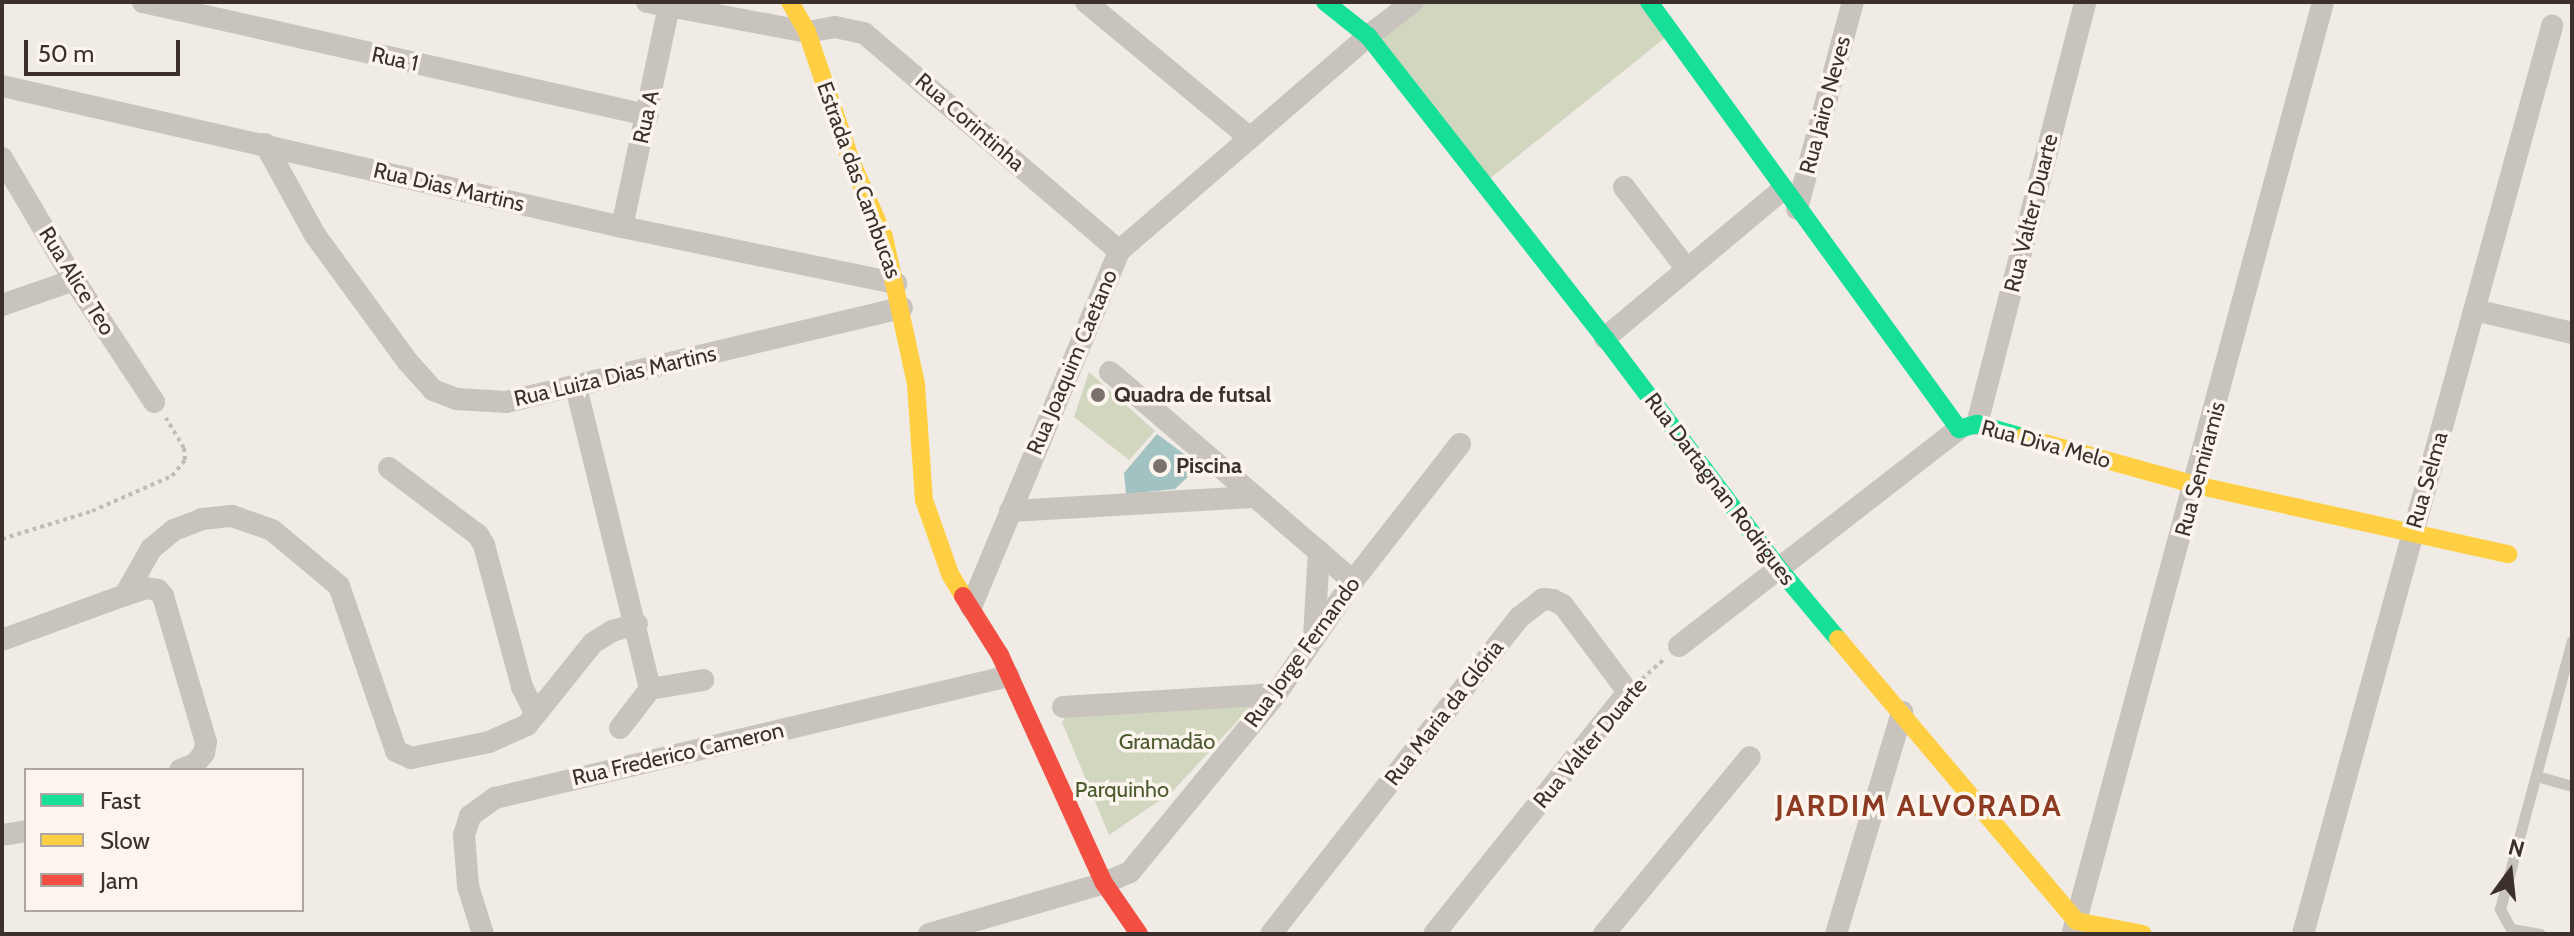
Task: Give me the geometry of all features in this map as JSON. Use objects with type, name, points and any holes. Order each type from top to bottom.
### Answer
[{"type":"street","name":"Rua 1","points":[[143,2],[647,115]]},
{"type":"street","name":"Estrada das Cambucas","points":[[790,2],[807,32],[851,161],[884,237],[902,308],[916,384],[924,500],[950,574],[1009,676],[1104,883],[1139,934]]},
{"type":"street","points":[[1086,2],[1250,138]]},
{"type":"street","name":"Rua Dartagnan Rodrigues","points":[[1325,2],[1368,36],[1605,338],[1780,570],[1902,712],[2074,927]]},
{"type":"street","name":"Rua Joaquim Caetano","points":[[971,607],[1119,251],[1368,36],[1413,2]]},
{"type":"street","name":"Rua Diva Melo","points":[[1649,2],[1797,209],[1968,427],[2196,485],[2508,554]]},
{"type":"street","name":"Rua Jairo Neves","points":[[1797,209],[1853,2]]},
{"type":"street","name":"Rua Valter Duarte","points":[[1968,427],[2085,2]]},
{"type":"street","name":"Rua Semiramis","points":[[2074,927],[2196,485],[2323,2]]},
{"type":"street","name":"Rua A","points":[[622,227],[647,115],[658,4]]},
{"type":"street","name":"Rua Corintinha","points":[[658,4],[807,32],[835,27],[864,33],[1119,251]]},
{"type":"street","name":"Rua Selma","points":[[2303,934],[2552,26]]},
{"type":"street","name":"Rua Dias Martins","points":[[2,86],[622,227],[896,283]]},
{"type":"street","name":"Rua Luiza Dias Martins","points":[[265,144],[315,235],[408,362],[433,390],[456,399],[496,402],[576,387],[902,308]]},
{"type":"street","name":"Rua Alice Teo","points":[[2,158],[74,280],[154,402]]},
{"type":"street","points":[[1624,187],[1686,268]]},
{"type":"street","points":[[1605,338],[1783,189]]},
{"type":"street","points":[[2,305],[74,280]]},
{"type":"street","points":[[2475,310],[2572,333]]},
{"type":"street","points":[[1110,372],[1353,581]]},
{"type":"street","points":[[576,387],[637,624],[650,689]]},
{"type":"street","points":[[1679,646],[1968,427]]},
{"type":"street","name":"Rua Jorge Fernando","points":[[929,934],[1104,883],[1130,872],[1276,694],[1353,581],[1460,444]]},
{"type":"street","points":[[389,468],[478,535],[484,545],[522,687],[536,714]]},
{"type":"street","points":[[1010,511],[1256,497]]},
{"type":"street","points":[[125,595],[151,549],[174,530],[202,519],[232,516],[272,530],[339,586],[400,756],[411,758],[489,742],[527,725],[593,643],[612,631],[637,624]]},
{"type":"street","points":[[1314,639],[1319,551]]},
{"type":"street","points":[[2,640],[146,588],[158,590],[163,596],[206,742],[204,753],[195,764],[185,768]]},
{"type":"street","name":"Rua Maria da Glória","points":[[1271,934],[1533,605],[1543,599],[1563,605],[1628,692]]},
{"type":"street","name":"Rua Frederico Cameron","points":[[483,934],[468,886],[464,835],[470,816],[495,798],[1009,676]]},
{"type":"street","points":[[620,728],[650,689],[703,680]]},
{"type":"street","name":"Rua Valter Duarte","points":[[1434,934],[1628,692]]},
{"type":"street","points":[[1063,707],[1276,694]]},
{"type":"street","points":[[1836,934],[1902,712]]},
{"type":"street","points":[[1604,934],[1750,757]]},
{"type":"street","points":[[2,835],[24,831]]},
{"type":"street","points":[[2074,927],[2143,934]]},
{"type":"lane","points":[[2540,934],[2511,929],[2500,909],[2572,640]]},
{"type":"lane","points":[[2537,776],[2572,786]]},
{"type":"path","points":[[2,539],[92,511],[172,476],[185,460],[184,448],[181,437],[154,402]]},
{"type":"path","name":"Rua Valter Duarte","points":[[1628,692],[1679,646]]},
{"type":"green space","points":[[1413,2],[1649,2],[1671,33],[1483,184],[1368,36]]},
{"type":"green space","name":"Quadra de futsal","points":[[1089,372],[1155,431],[1129,460],[1074,417]]},
{"type":"green space","points":[[1253,704],[1172,792],[1109,835],[1062,722],[1071,711]]},
{"type":"water","name":"Piscina","points":[[1157,434],[1188,457],[1190,475],[1175,489],[1126,494],[1124,473]]},
{"type":"traffic: fast","points":[[1325,2],[1368,36],[1605,338],[1780,570],[1838,639]]},
{"type":"traffic: fast","points":[[1649,2],[1959,429],[1977,424],[2023,437]]},
{"type":"traffic: slow","points":[[790,2],[807,32],[851,161],[884,237],[916,384],[924,500],[950,574],[963,596]]},
{"type":"traffic: slow","points":[[2023,437],[2196,485],[2508,554]]},
{"type":"traffic: slow","points":[[1838,639],[2076,921],[2143,934]]},
{"type":"traffic: jam","points":[[963,596],[1000,655],[1104,883],[1139,934]]},
{"type":"place","name":"Quadra de futsal","points":[[1098,395]]},
{"type":"place","name":"Piscina","points":[[1160,466]]},
{"type":"district","name":"JARDIM ALVORADA","points":[[1919,806]]},
{"type":"park label","name":"Gramadão","points":[[1167,742]]},
{"type":"park label","name":"Parquinho","points":[[1122,790]]}]
